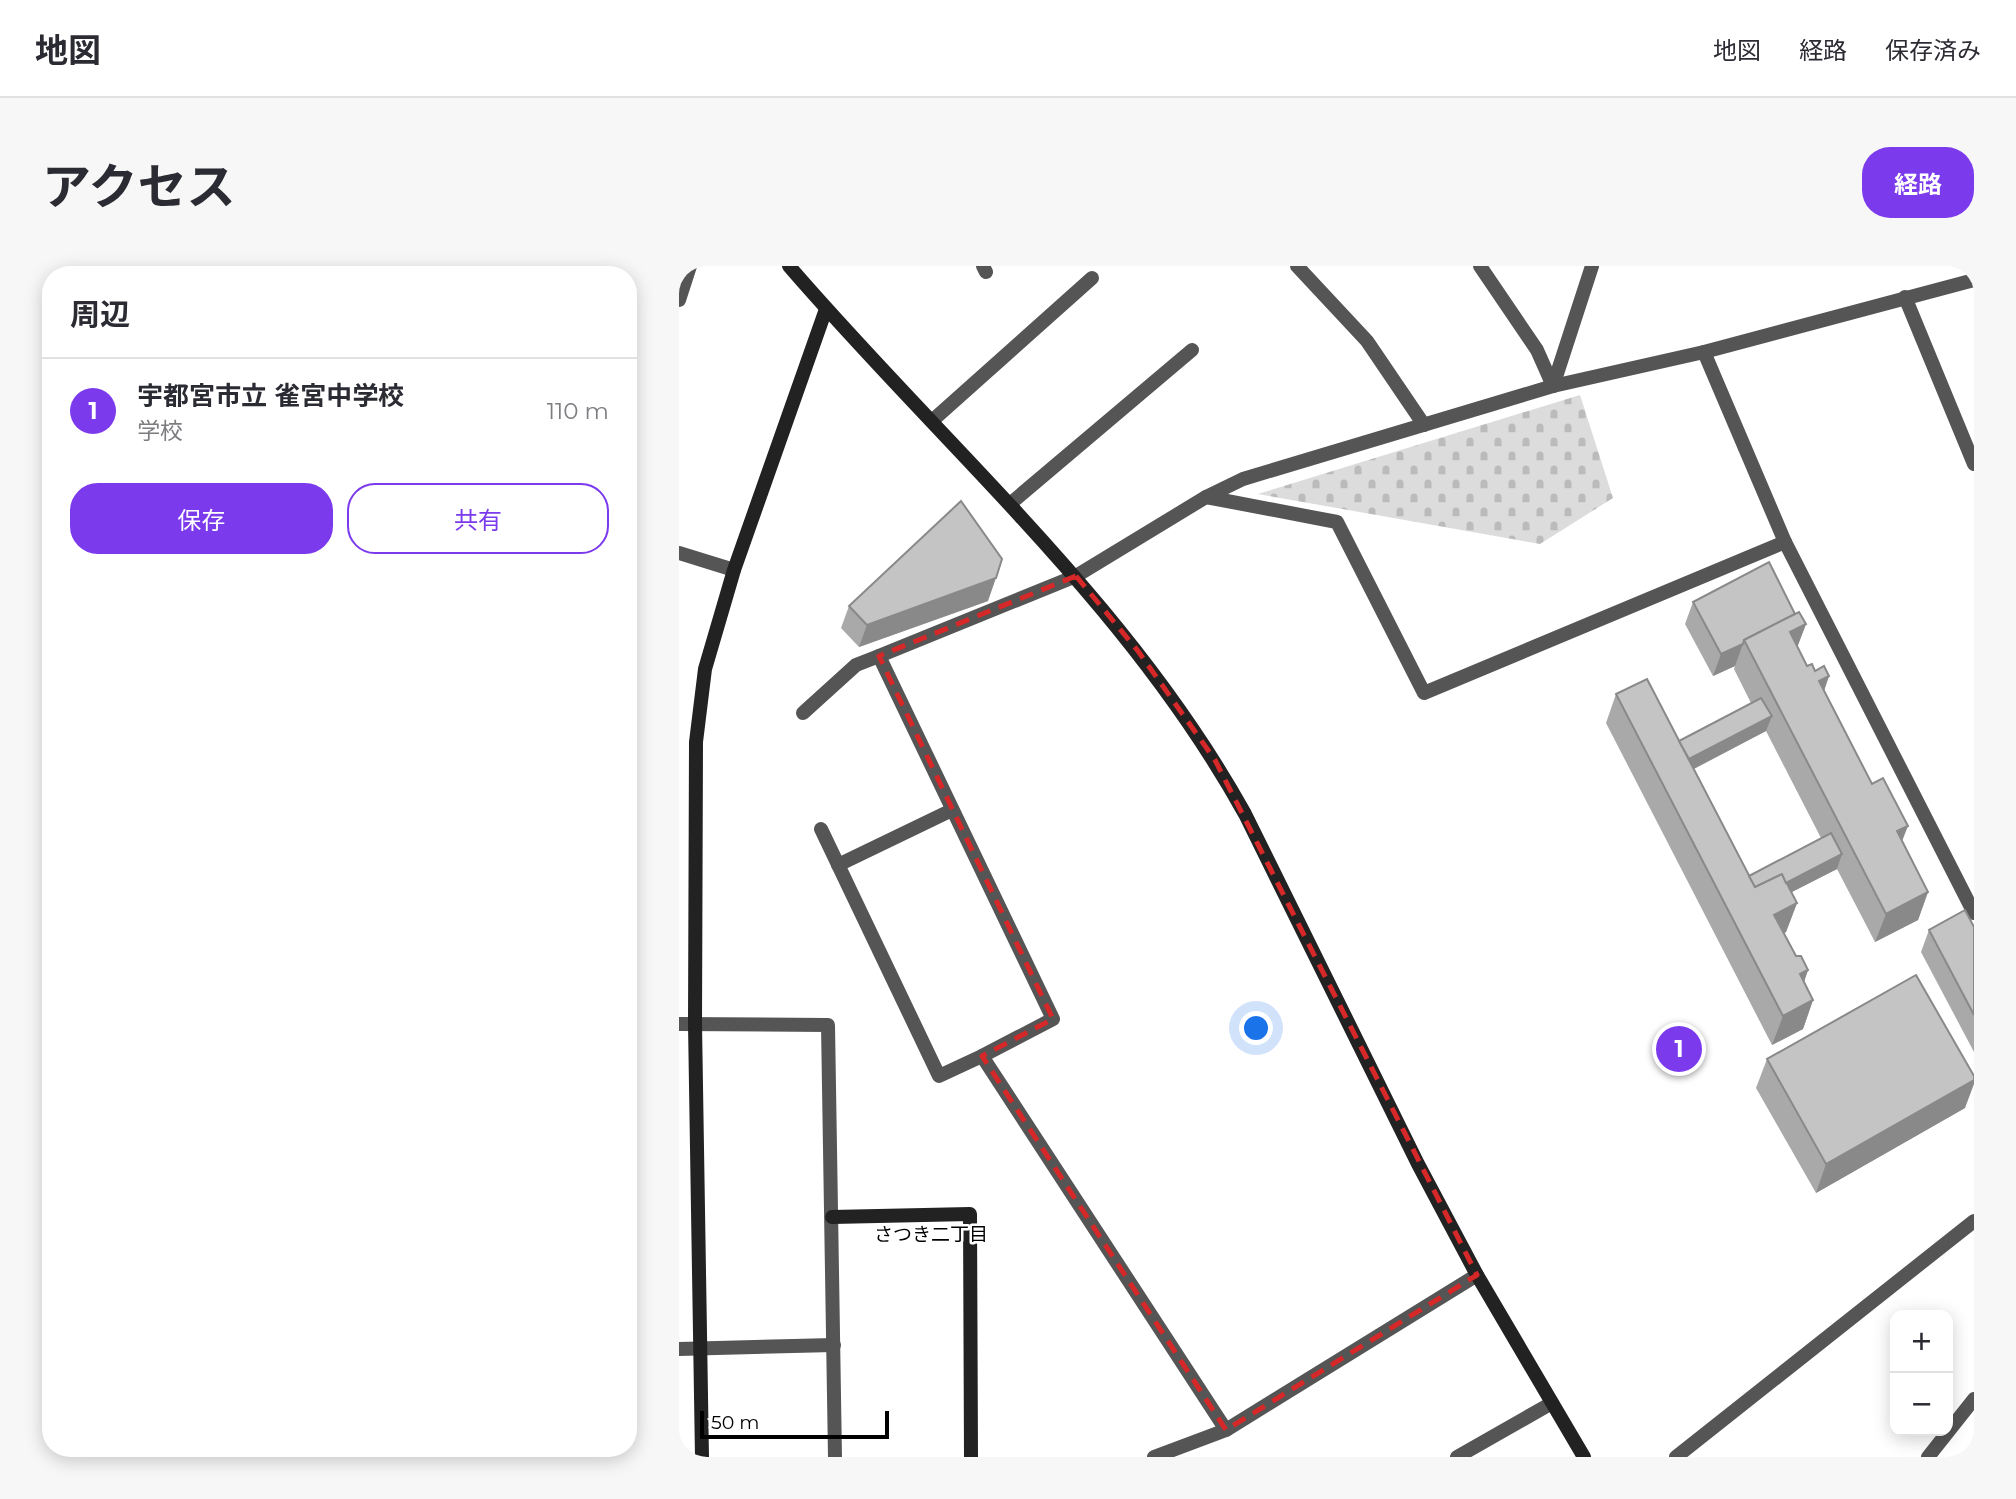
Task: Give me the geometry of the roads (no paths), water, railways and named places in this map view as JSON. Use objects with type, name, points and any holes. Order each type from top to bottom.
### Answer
[{"type":"street","points":[[679,300],[690,266]]},
{"type":"street","points":[[789,266],[1076,576],[1138,651],[1216,761],[1245,814],[1412,1153],[1477,1275],[1584,1457]]},
{"type":"street","points":[[1297,266],[1367,341],[1425,425]]},
{"type":"street","points":[[1480,266],[1537,351],[1553,386]]},
{"type":"street","points":[[1553,386],[1592,266]]},
{"type":"street","points":[[933,420],[1092,278]]},
{"type":"street","points":[[803,713],[856,666],[1076,576],[1206,496],[1243,479],[1553,386],[1704,352],[1974,280]]},
{"type":"street","points":[[1905,297],[1974,464]]},
{"type":"street","points":[[702,1457],[703,1348],[695,1024],[696,742],[705,669],[734,570],[826,309]]},
{"type":"street","points":[[1011,503],[1192,350]]},
{"type":"street","points":[[1704,352],[1785,542],[1969,892],[1974,913]]},
{"type":"street","points":[[1206,496],[1337,522],[1424,693],[1785,542]]},
{"type":"street","points":[[679,553],[734,570]]},
{"type":"street","points":[[821,829],[939,1076],[1053,1019],[879,656]]},
{"type":"street","points":[[838,865],[952,810]]},
{"type":"street","points":[[679,1024],[828,1025],[835,1457]]},
{"type":"street","points":[[982,1056],[1226,1430]]},
{"type":"street","points":[[832,1217],[970,1214],[971,1457]]},
{"type":"street","points":[[1676,1457],[1974,1221]]},
{"type":"street","points":[[1154,1457],[1226,1430],[1477,1275]]},
{"type":"street","points":[[679,1349],[834,1345]]},
{"type":"street","points":[[1928,1457],[1974,1399]]},
{"type":"street","points":[[1457,1457],[1552,1403]]},
{"type":"place","name":"宇都宮市立 雀宮中学校","points":[[1679,1049]]},
{"type":"district","name":"さつき二丁目","points":[[931,1234]]}]
